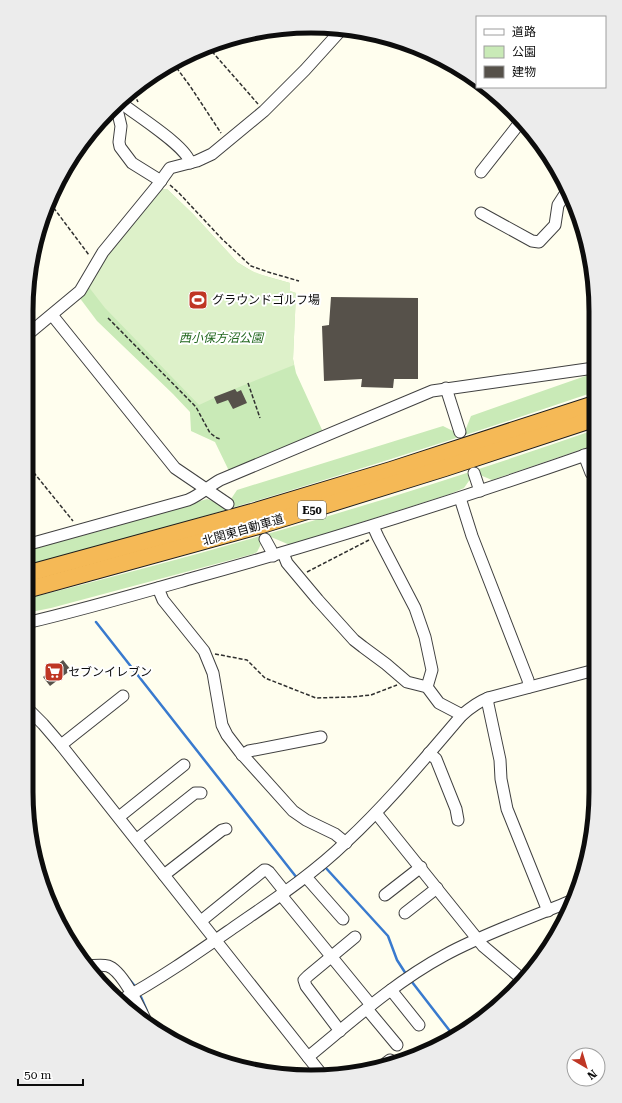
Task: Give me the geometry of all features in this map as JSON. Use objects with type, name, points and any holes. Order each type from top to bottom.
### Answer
[{"type":"highway","name":"北関東自動車道","points":[[33,572],[266,508],[398,468],[589,406]]},
{"type":"highway","name":"北関東自動車道","points":[[33,588],[176,550],[285,518],[589,421]]},
{"type":"street","points":[[33,330],[80,291],[98,260],[121,228],[161,181],[170,168],[208,156],[227,142],[264,112],[337,34]]},
{"type":"street","points":[[124,105],[166,136],[188,156],[190,162]]},
{"type":"street","points":[[117,111],[121,126],[119,142],[120,147],[132,163],[161,181]]},
{"type":"street","points":[[481,172],[518,125]]},
{"type":"street","points":[[481,213],[532,241],[540,242],[555,225],[558,205],[564,196]]},
{"type":"street","points":[[52,315],[175,468],[228,504]]},
{"type":"street","points":[[33,543],[78,532],[188,500],[198,496],[220,480],[423,394],[446,388],[589,369]]},
{"type":"street","points":[[446,388],[460,432]]},
{"type":"street","points":[[33,621],[67,614],[278,554],[375,530],[460,498],[589,454]]},
{"type":"street","points":[[474,473],[480,491]]},
{"type":"street","points":[[460,498],[472,536],[528,680],[529,688]]},
{"type":"street","points":[[375,530],[415,608],[426,637],[432,670],[427,687]]},
{"type":"street","points":[[265,539],[271,550],[278,554],[287,563],[354,640],[407,682],[427,687],[439,703],[462,715]]},
{"type":"street","points":[[158,588],[163,600],[204,651],[213,673],[222,724],[227,734],[242,755],[293,811],[306,820],[335,834],[346,843]]},
{"type":"street","points":[[125,998],[215,940],[306,877],[346,843],[376,813],[462,715],[478,702],[488,698],[589,672]]},
{"type":"street","points":[[61,745],[123,696]]},
{"type":"street","points":[[488,698],[500,760],[501,779],[506,809],[548,911]]},
{"type":"street","points":[[33,714],[61,745],[137,839],[318,1070]]},
{"type":"street","points":[[242,755],[249,751],[321,737]]},
{"type":"street","points":[[430,753],[436,760],[456,809],[458,820]]},
{"type":"street","points":[[119,817],[184,765]]},
{"type":"street","points":[[137,839],[195,793],[201,793]]},
{"type":"street","points":[[376,813],[421,867],[483,946],[519,976]]},
{"type":"street","points":[[164,875],[222,830],[226,829]]},
{"type":"street","points":[[385,895],[421,867]]},
{"type":"street","points":[[201,921],[264,870],[266,870],[369,1007],[396,1046]]},
{"type":"street","points":[[306,877],[343,919]]},
{"type":"street","points":[[405,913],[437,888]]},
{"type":"street","points":[[308,1057],[391,990],[445,955],[478,939],[566,903]]},
{"type":"street","points":[[340,1031],[304,983],[305,978],[355,937]]},
{"type":"street","points":[[94,966],[106,965],[113,968],[132,994],[142,1013]]},
{"type":"street","points":[[391,990],[419,1026]]},
{"type":"path","points":[[212,52],[264,112]]},
{"type":"path","points":[[177,68],[227,142]]},
{"type":"path","points":[[161,181],[179,193],[222,239],[250,266],[298,281]]},
{"type":"path","points":[[53,207],[90,256],[98,260]]},
{"type":"path","points":[[108,318],[196,407],[210,433],[217,438],[221,438]]},
{"type":"path","points":[[248,383],[260,418]]},
{"type":"path","points":[[33,472],[76,525],[78,532]]},
{"type":"path","points":[[298,576],[370,539],[375,530]]},
{"type":"path","points":[[204,651],[247,660],[265,678],[316,698],[371,695],[407,682]]},
{"type":"green space","name":"グラウンドゴルフ場","points":[[160,189],[167,189],[193,214],[237,262],[256,273],[290,283],[290,291],[296,293],[294,365],[199,405],[105,308],[88,286],[100,263]]},
{"type":"green space","name":"グラウンドゴルフ場","points":[[167,189],[193,214],[237,262],[255,273],[290,283],[290,291],[296,293],[293,359],[296,373],[323,432],[230,473],[215,442],[191,431],[190,412],[97,321],[79,297]]},
{"type":"green space","points":[[589,375],[589,394],[312,484],[98,547],[33,564],[33,548],[104,530],[207,499],[220,504],[223,507],[233,501],[231,499],[237,490],[443,426],[457,433],[465,431],[471,416]]},
{"type":"green space","points":[[589,432],[589,447],[492,480],[480,475],[471,478],[464,488],[450,494],[290,545],[271,537],[259,542],[261,544],[257,552],[253,554],[33,612],[33,597],[241,542],[524,454]]},
{"type":"building","points":[[331,297],[418,298],[418,379],[394,379],[393,388],[361,387],[362,379],[324,381],[322,326],[329,325]]},
{"type":"building","points":[[235,389],[237,392],[241,390],[247,403],[233,409],[228,400],[217,404],[214,397]]},
{"type":"building","points":[[63,660],[71,670],[50,686],[43,677]]},
{"type":"waterway","points":[[96,622],[297,878]]},
{"type":"waterway","points":[[323,870],[325,867],[388,936],[397,960],[406,974]]},
{"type":"waterway","points":[[129,979],[134,985]]},
{"type":"waterway","points":[[412,982],[451,1032]]},
{"type":"waterway","points":[[141,997],[147,1011]]},
{"type":"place","name":"グラウンドゴルフ場","points":[[198,300]]},
{"type":"place","name":"セブンイレブン","points":[[54,672]]},
{"type":"park label","name":"西小保方沼公園","points":[[221,338]]}]
